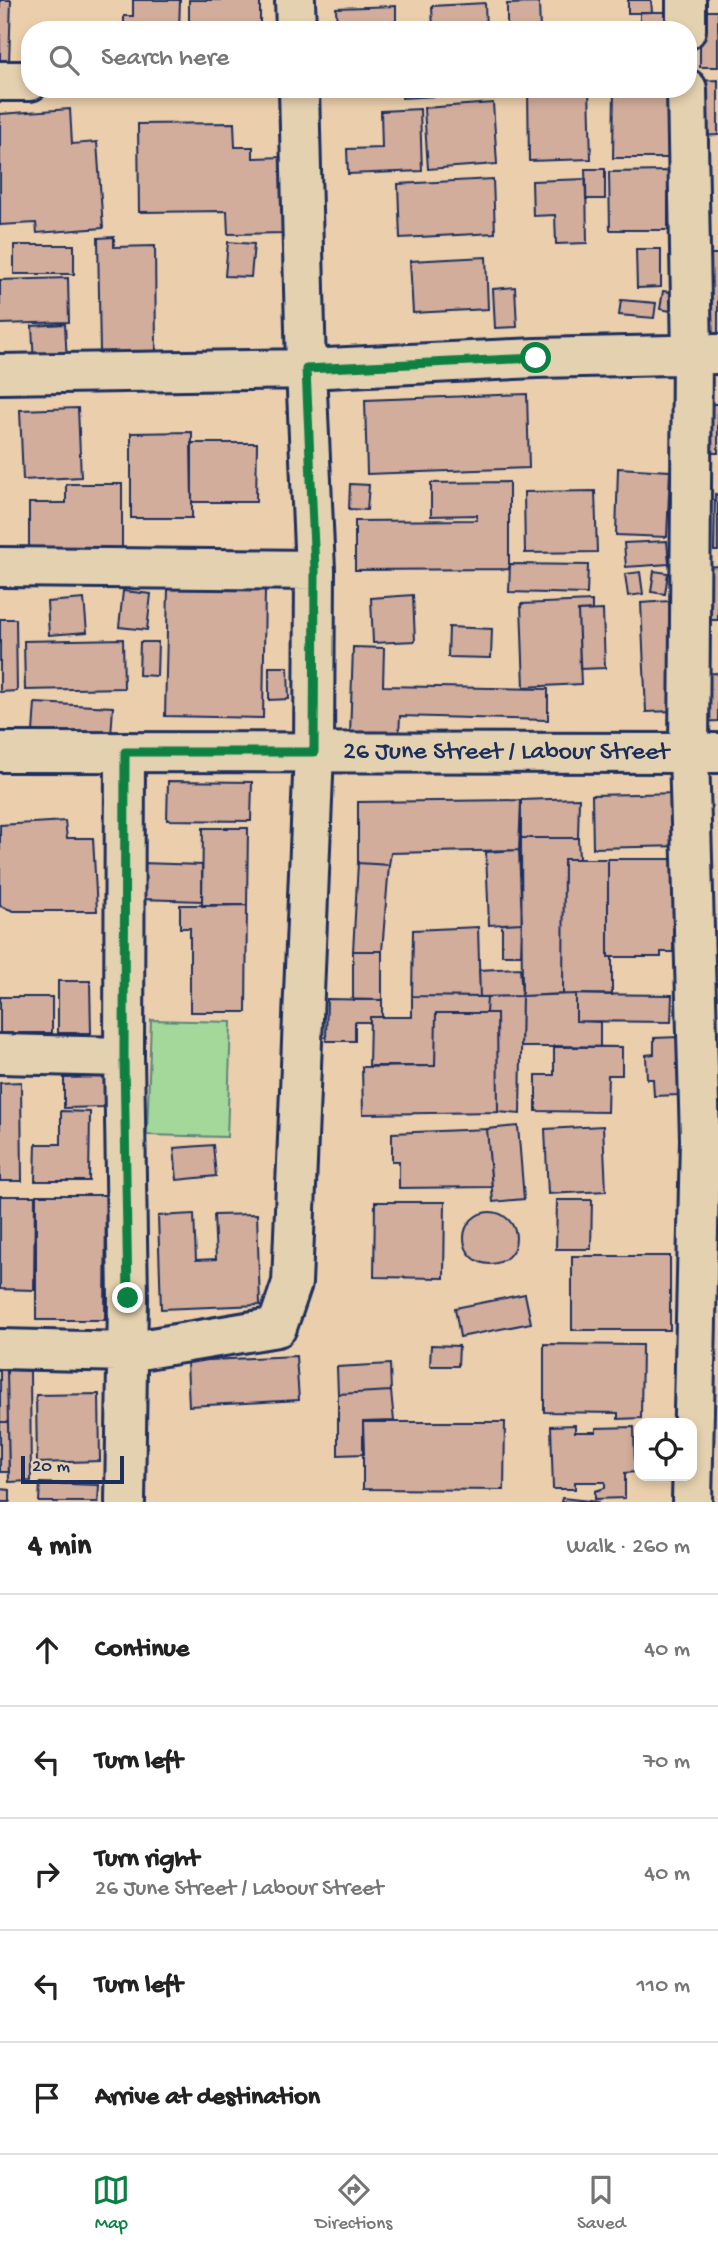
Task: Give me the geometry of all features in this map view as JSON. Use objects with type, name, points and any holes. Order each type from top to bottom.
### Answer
[{"type":"street","points":[[295,0],[296,21]]},
{"type":"street","points":[[685,0],[686,21]]},
{"type":"street","points":[[0,81],[21,81]]},
{"type":"street","points":[[0,1349],[128,1352],[277,1327],[289,1297],[292,1283],[314,752],[315,570],[306,369],[299,98]]},
{"type":"street","points":[[688,98],[705,354],[703,753],[709,1139],[692,1502]]},
{"type":"street","points":[[0,374],[306,369],[705,354]]},
{"type":"street","points":[[0,567],[315,570]]},
{"type":"street","name":"26 June Street / Labour Street","points":[[0,752],[703,753]]},
{"type":"street","points":[[125,752],[124,1057],[128,1352],[125,1502]]},
{"type":"street","points":[[0,1054],[124,1057]]},
{"type":"green space","points":[[151,1020],[231,1022],[227,1137],[147,1135]]},
{"type":"building","points":[[0,0],[11,0],[9,63],[0,62]]},
{"type":"building","points":[[133,0],[180,0],[179,21],[124,21],[124,16],[133,16]]},
{"type":"building","points":[[189,0],[260,0],[260,21],[189,21]]},
{"type":"building","points":[[628,0],[651,0],[652,12],[628,13]]},
{"type":"building","points":[[485,3],[486,21],[433,21],[432,6]]},
{"type":"building","points":[[539,3],[540,21],[507,21],[507,4]]},
{"type":"building","points":[[396,6],[396,21],[337,21],[336,8]]},
{"type":"building","points":[[700,11],[718,11],[718,67],[700,67]]},
{"type":"building","points":[[640,12],[666,12],[666,21],[640,21]]},
{"type":"building","points":[[718,80],[718,135],[699,136],[697,81]]},
{"type":"building","points":[[528,98],[589,98],[591,159],[529,161]]},
{"type":"building","points":[[614,98],[674,98],[674,158],[613,158]]},
{"type":"building","points":[[493,103],[497,164],[428,169],[424,108]]},
{"type":"building","points":[[70,109],[72,144],[97,142],[103,228],[37,233],[36,223],[0,225],[0,114]]},
{"type":"building","points":[[420,109],[422,171],[348,174],[347,149],[382,148],[381,111]]},
{"type":"building","points":[[234,123],[235,147],[253,147],[253,158],[285,157],[286,233],[228,234],[227,211],[139,212],[138,124]]},
{"type":"building","points":[[585,169],[605,169],[605,199],[586,199]]},
{"type":"building","points":[[668,171],[668,230],[610,230],[609,172]]},
{"type":"building","points":[[493,179],[495,233],[400,238],[398,184]]},
{"type":"building","points":[[586,179],[587,243],[556,244],[555,215],[533,216],[532,181]]},
{"type":"building","points":[[114,237],[114,247],[155,246],[156,352],[100,352],[98,238]]},
{"type":"building","points":[[228,242],[254,244],[251,277],[225,276]]},
{"type":"building","points":[[14,245],[74,245],[74,274],[14,274]]},
{"type":"building","points":[[636,249],[661,249],[661,287],[637,288]]},
{"type":"building","points":[[709,254],[718,254],[718,335],[708,335]]},
{"type":"building","points":[[486,257],[488,309],[413,313],[410,261]]},
{"type":"building","points":[[68,278],[69,322],[0,324],[0,280]]},
{"type":"building","points":[[515,287],[517,327],[495,328],[493,289]]},
{"type":"building","points":[[663,291],[679,293],[676,312],[660,309]]},
{"type":"building","points":[[621,300],[656,303],[654,318],[619,315]]},
{"type":"building","points":[[65,324],[67,363],[34,365],[32,326]]},
{"type":"building","points":[[527,394],[529,468],[367,474],[365,400]]},
{"type":"building","points":[[706,404],[718,404],[718,453],[705,453]]},
{"type":"building","points":[[78,408],[81,477],[23,480],[20,410]]},
{"type":"building","points":[[192,432],[192,518],[131,518],[131,433]]},
{"type":"building","points":[[191,443],[257,443],[256,502],[192,502]]},
{"type":"building","points":[[618,468],[670,471],[667,537],[616,535]]},
{"type":"building","points":[[509,482],[509,569],[355,570],[355,521],[477,520],[477,515],[431,516],[431,483]]},
{"type":"building","points":[[66,484],[122,484],[122,555],[29,554],[29,503],[66,503]]},
{"type":"building","points":[[350,484],[369,485],[367,510],[349,509]]},
{"type":"building","points":[[595,491],[597,552],[525,553],[524,492]]},
{"type":"building","points":[[715,494],[718,495],[718,551],[714,551]]},
{"type":"building","points":[[667,541],[669,564],[626,567],[624,543]]},
{"type":"building","points":[[510,564],[588,565],[587,594],[509,592]]},
{"type":"building","points":[[718,566],[718,620],[705,620],[705,567]]},
{"type":"building","points":[[654,571],[668,573],[665,594],[651,592]]},
{"type":"building","points":[[640,572],[643,594],[628,596],[625,574]]},
{"type":"building","points":[[168,588],[265,590],[263,718],[165,716]]},
{"type":"building","points":[[123,591],[151,594],[147,630],[119,627]]},
{"type":"building","points":[[413,595],[415,641],[373,643],[371,598]]},
{"type":"building","points":[[84,599],[87,632],[49,635],[47,602]]},
{"type":"building","points":[[592,601],[592,610],[578,611],[581,684],[524,687],[521,604]]},
{"type":"building","points":[[669,601],[675,711],[646,712],[641,603]]},
{"type":"building","points":[[603,610],[605,668],[580,669],[578,611]]},
{"type":"building","points":[[0,619],[16,619],[17,691],[0,692]]},
{"type":"building","points":[[449,627],[492,629],[491,658],[448,657]]},
{"type":"building","points":[[123,639],[124,688],[25,690],[24,641]]},
{"type":"building","points":[[140,642],[158,642],[157,676],[139,675]]},
{"type":"building","points":[[353,647],[384,648],[383,686],[548,689],[548,720],[400,716],[399,737],[350,736]]},
{"type":"building","points":[[269,667],[288,667],[289,699],[269,700]]},
{"type":"building","points":[[718,673],[718,721],[697,722],[696,674]]},
{"type":"building","points":[[35,703],[113,707],[111,737],[33,732]]},
{"type":"building","points":[[168,781],[252,782],[251,821],[167,820]]},
{"type":"building","points":[[680,793],[682,846],[593,848],[592,795]]},
{"type":"building","points":[[579,798],[578,838],[521,838],[521,800]]},
{"type":"building","points":[[521,800],[519,850],[391,853],[389,865],[358,863],[358,802]]},
{"type":"building","points":[[65,821],[67,838],[93,838],[97,911],[14,911],[0,906],[0,825]]},
{"type":"building","points":[[203,828],[248,828],[247,905],[202,906]]},
{"type":"building","points":[[521,838],[578,838],[579,859],[564,859],[563,994],[522,996]]},
{"type":"building","points":[[519,850],[522,923],[489,925],[486,852]]},
{"type":"building","points":[[564,859],[608,859],[608,957],[612,957],[612,995],[563,994]]},
{"type":"building","points":[[608,859],[673,859],[673,952],[661,952],[661,957],[608,957]]},
{"type":"building","points":[[141,863],[202,865],[202,901],[140,899]]},
{"type":"building","points":[[358,863],[389,865],[382,951],[353,951]]},
{"type":"building","points":[[180,905],[247,905],[246,1012],[190,1012],[190,928],[180,928]]},
{"type":"building","points":[[522,923],[521,955],[502,955],[502,924]]},
{"type":"building","points":[[478,927],[480,997],[412,996],[413,930]]},
{"type":"building","points":[[353,951],[382,951],[382,1000],[353,1000]]},
{"type":"building","points":[[520,968],[522,996],[480,997],[479,970]]},
{"type":"building","points":[[58,981],[90,981],[91,1033],[58,1033]]},
{"type":"building","points":[[576,994],[576,1021],[600,1022],[600,1047],[521,1047],[522,996]]},
{"type":"building","points":[[576,994],[672,995],[671,1022],[576,1021]]},
{"type":"building","points":[[412,996],[487,997],[486,1013],[436,1013],[435,1066],[369,1066],[370,1017],[412,1017]]},
{"type":"building","points":[[522,996],[520,1114],[498,1112],[497,1013],[486,1013],[487,997]]},
{"type":"building","points":[[0,997],[52,997],[52,1033],[0,1033]]},
{"type":"building","points":[[327,999],[382,1000],[382,1017],[370,1017],[370,1022],[355,1022],[355,1041],[326,1041]]},
{"type":"building","points":[[436,1013],[497,1013],[498,1112],[363,1114],[362,1067],[435,1066]]},
{"type":"building","points":[[679,1037],[686,1071],[678,1071],[679,1095],[654,1096],[653,1079],[647,1079],[646,1055],[654,1054],[654,1038]]},
{"type":"building","points":[[554,1046],[622,1047],[622,1075],[608,1075],[607,1112],[536,1111],[536,1075],[554,1075]]},
{"type":"building","points":[[104,1077],[104,1107],[64,1108],[64,1078]]},
{"type":"building","points":[[21,1082],[22,1181],[0,1181],[0,1083]]},
{"type":"building","points":[[61,1111],[90,1112],[89,1181],[35,1181],[36,1144],[61,1144]]},
{"type":"building","points":[[518,1126],[524,1199],[493,1202],[487,1129]]},
{"type":"building","points":[[603,1126],[606,1191],[548,1194],[545,1129]]},
{"type":"building","points":[[487,1129],[492,1187],[399,1188],[399,1161],[392,1161],[392,1133]]},
{"type":"building","points":[[213,1145],[216,1176],[177,1180],[174,1148]]},
{"type":"building","points":[[36,1195],[106,1195],[105,1320],[36,1320]]},
{"type":"building","points":[[0,1196],[35,1196],[34,1290],[0,1289]]},
{"type":"building","points":[[557,1200],[592,1200],[591,1249],[556,1249]]},
{"type":"building","points":[[375,1202],[445,1202],[444,1278],[374,1277]]},
{"type":"building","points":[[490,1212],[500,1214],[508,1220],[514,1228],[514,1248],[508,1256],[500,1262],[490,1264],[480,1262],[472,1256],[466,1248],[464,1238],[466,1228],[472,1220],[480,1214]]},
{"type":"building","points":[[194,1214],[196,1260],[216,1259],[214,1215],[257,1214],[260,1305],[161,1309],[158,1216]]},
{"type":"building","points":[[572,1256],[670,1256],[670,1330],[572,1330]]},
{"type":"building","points":[[525,1294],[531,1323],[460,1337],[455,1308]]},
{"type":"building","points":[[544,1344],[642,1345],[641,1418],[618,1419],[618,1413],[544,1412]]},
{"type":"building","points":[[431,1345],[459,1346],[458,1366],[430,1366]]},
{"type":"building","points":[[296,1356],[299,1400],[189,1406],[187,1361]]},
{"type":"building","points":[[390,1364],[391,1391],[338,1394],[337,1367]]},
{"type":"building","points":[[0,1370],[7,1370],[8,1422],[0,1422]]},
{"type":"building","points":[[7,1370],[30,1371],[31,1481],[9,1482]]},
{"type":"building","points":[[391,1391],[394,1421],[363,1422],[364,1454],[338,1455],[338,1394]]},
{"type":"building","points":[[99,1394],[100,1461],[37,1463],[36,1395]]},
{"type":"building","points":[[0,1422],[8,1422],[9,1472],[0,1472]]},
{"type":"building","points":[[363,1422],[505,1422],[504,1490],[363,1489]]},
{"type":"building","points":[[575,1425],[575,1432],[596,1432],[596,1428],[634,1427],[634,1472],[625,1473],[625,1498],[595,1499],[595,1491],[605,1488],[605,1482],[575,1482],[575,1489],[553,1489],[551,1426]]},
{"type":"building","points":[[40,1483],[99,1485],[98,1502],[39,1502]]},
{"type":"building","points":[[0,1489],[10,1490],[10,1502],[0,1502]]},
{"type":"building","points":[[562,1498],[599,1502],[561,1502]]},
{"type":"route","points":[[128,1298],[124,1057],[125,752],[314,752],[315,570],[306,369],[536,358]]}]
